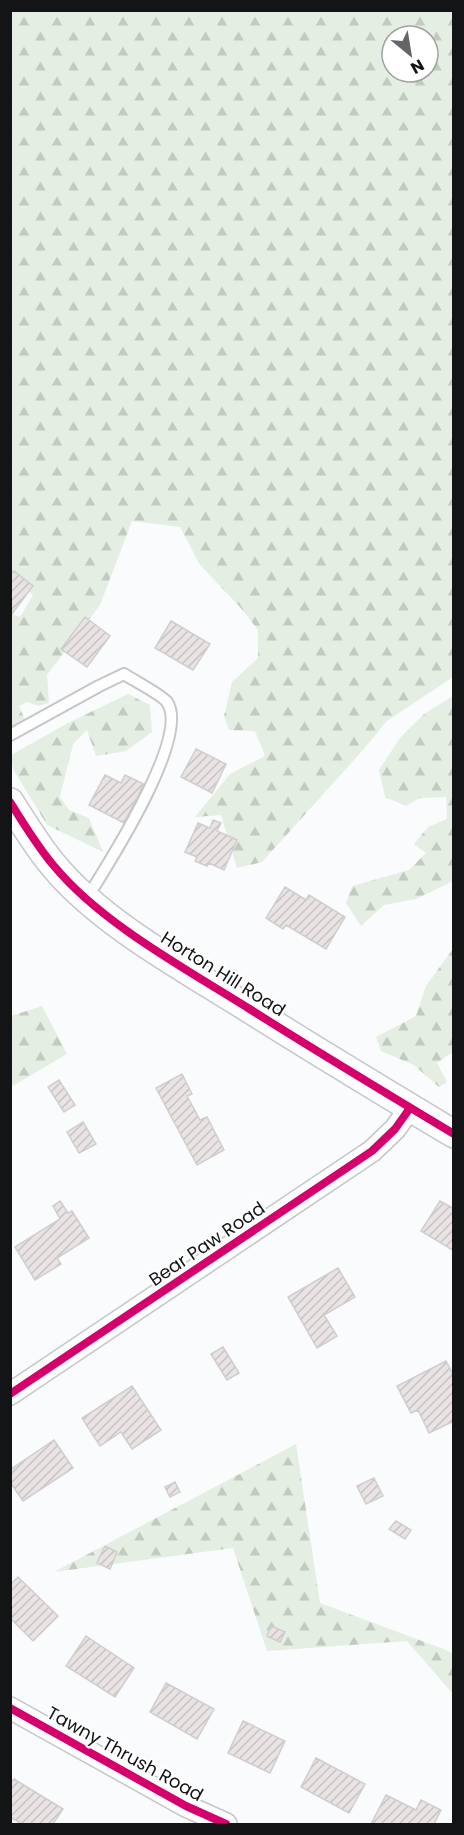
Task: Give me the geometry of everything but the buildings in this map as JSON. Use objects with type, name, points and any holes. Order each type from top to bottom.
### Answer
[{"type":"street","name":"Horton Hill Road","points":[[10,802],[55,867],[87,898],[151,946],[453,1134]]},
{"type":"street","name":"Bear Paw Road","points":[[10,1394],[372,1151],[395,1129],[410,1108]]},
{"type":"street","name":"Tawny Thrush Road","points":[[10,1708],[186,1806],[226,1824]]},
{"type":"lane","points":[[10,735],[124,674],[166,701],[172,718],[159,767],[133,823],[87,898]]},
{"type":"green space","points":[[11,11],[453,11],[453,677],[387,721],[262,862],[237,868],[221,815],[195,817],[230,774],[265,756],[255,731],[229,730],[224,716],[232,682],[258,658],[258,630],[240,607],[200,565],[180,527],[132,521],[100,605],[47,675],[49,703],[39,706],[27,702],[19,706],[26,722],[11,728],[10,613],[20,617],[33,595],[16,580],[10,586]]},
{"type":"green space","points":[[128,694],[150,705],[152,732],[126,751],[96,756],[87,730],[73,744],[60,797],[69,810],[89,818],[103,852],[47,825],[13,769],[11,755],[68,723]]},
{"type":"green space","points":[[453,696],[453,881],[416,899],[384,905],[361,926],[346,903],[352,886],[409,870],[426,853],[414,844],[428,827],[447,819],[446,797],[420,798],[406,806],[385,797],[379,770],[400,738],[424,714]]},
{"type":"green space","points":[[453,949],[453,1052],[437,1063],[447,1082],[439,1087],[414,1065],[381,1051],[376,1037],[416,1016],[426,986]]},
{"type":"green space","points":[[42,1006],[67,1054],[11,1087],[11,1016]]},
{"type":"green space","points":[[296,1444],[320,1603],[453,1654],[453,1694],[407,1641],[267,1651],[233,1548],[54,1572]]},
{"type":"cycle path","points":[[10,802],[36,843],[54,866],[73,887],[120,926],[172,961],[454,1134]]},
{"type":"cycle path","points":[[10,1394],[372,1151],[395,1129],[410,1108]]},
{"type":"cycle path","points":[[10,1708],[186,1806],[226,1824]]}]
